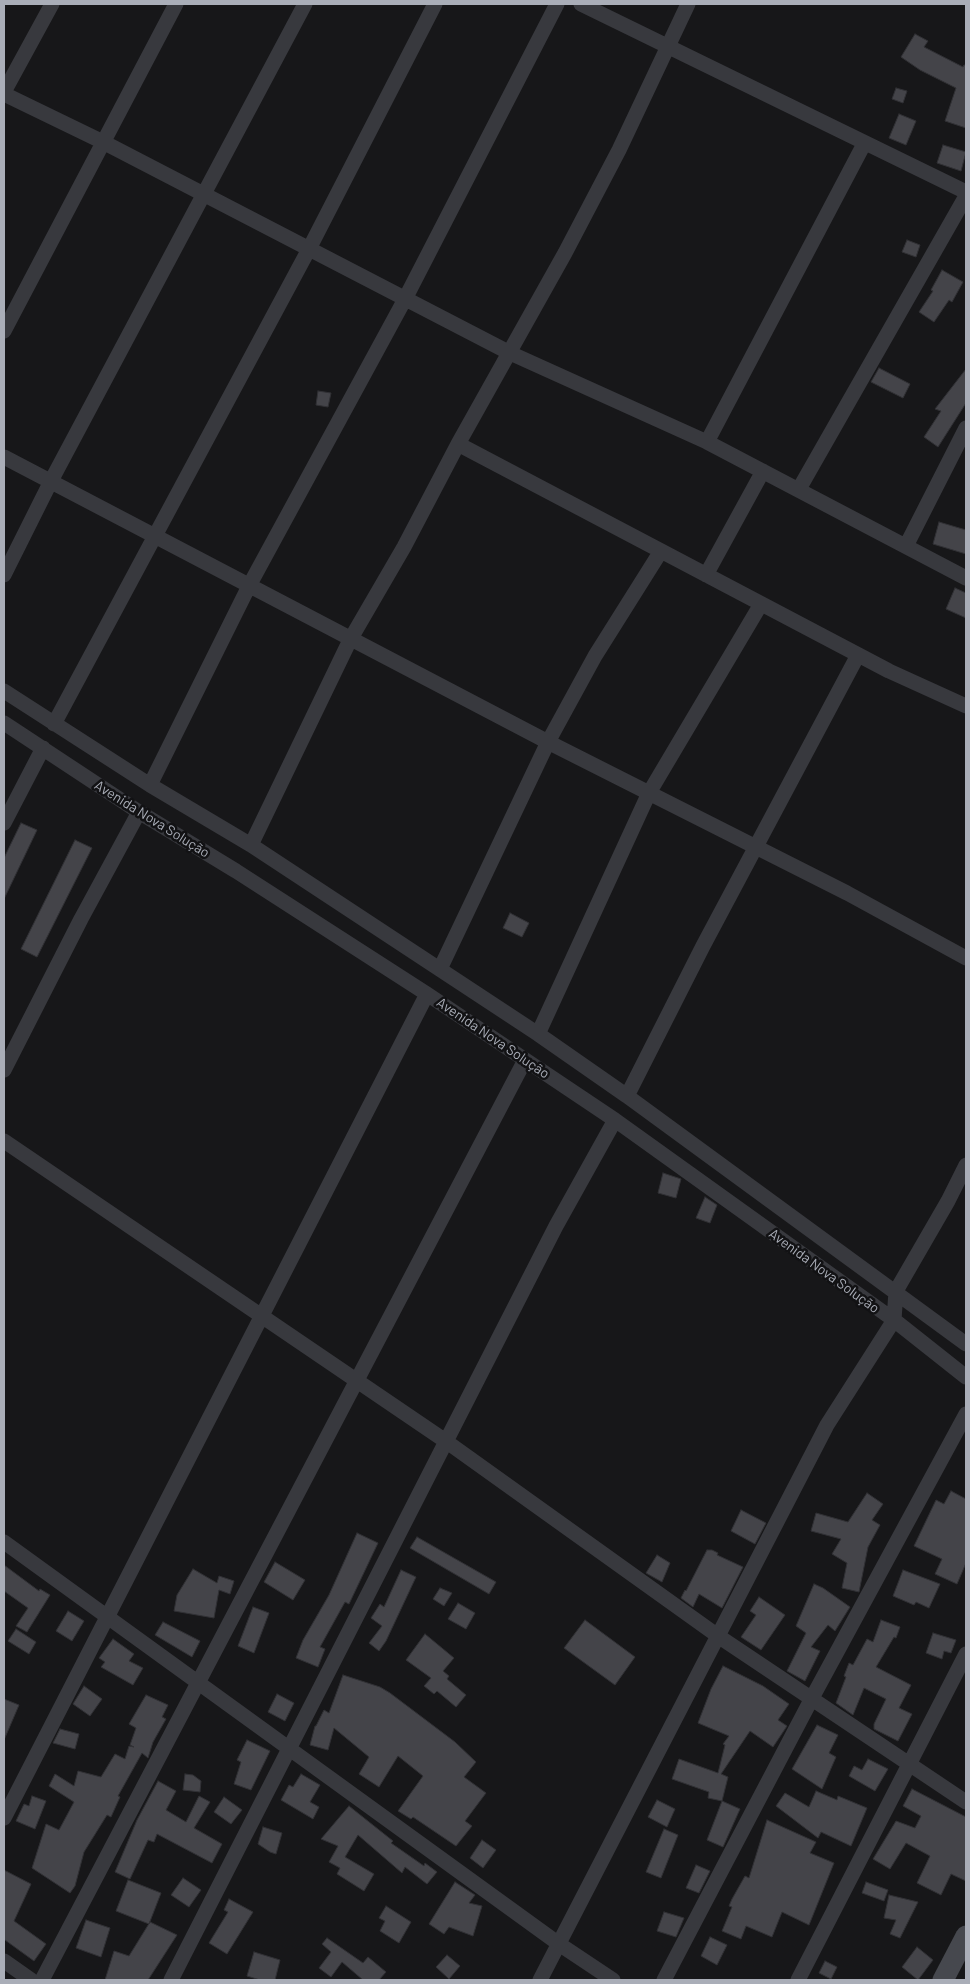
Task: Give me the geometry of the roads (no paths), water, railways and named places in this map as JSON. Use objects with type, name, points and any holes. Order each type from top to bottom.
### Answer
[{"type":"street","points":[[52,4],[4,93],[103,142],[510,353],[707,442],[966,578]]},
{"type":"street","points":[[4,331],[176,4]]},
{"type":"street","points":[[4,576],[51,481],[305,4]]},
{"type":"street","points":[[54,724],[310,249],[435,4]]},
{"type":"street","points":[[150,784],[249,586],[405,299],[557,4]]},
{"type":"street","points":[[581,4],[966,194],[798,489]]},
{"type":"street","points":[[251,845],[350,640],[404,548],[458,444],[510,353],[619,150],[688,4]]},
{"type":"street","points":[[707,442],[864,144]]},
{"type":"street","points":[[906,546],[966,428]]},
{"type":"street","points":[[458,444],[761,604],[858,654],[966,706]]},
{"type":"street","points":[[4,456],[350,640],[847,893],[966,958]]},
{"type":"street","points":[[706,575],[763,471]]},
{"type":"street","points":[[440,969],[548,742],[595,656],[662,551]]},
{"type":"street","points":[[538,1034],[649,793],[761,604]]},
{"type":"street","points":[[627,1096],[650,1047],[755,846],[858,654]]},
{"type":"street","name":"Avenida Nova Solução","points":[[4,690],[54,724],[251,845],[538,1034],[627,1096],[966,1344]]},
{"type":"street","name":"Avenida Nova Solução","points":[[4,722],[139,812],[236,871],[427,994],[615,1120],[894,1320],[966,1377]]},
{"type":"street","points":[[4,824],[43,748]]},
{"type":"street","points":[[4,1070],[81,919],[139,812]]},
{"type":"street","points":[[4,1818],[427,994]]},
{"type":"street","points":[[42,1980],[525,1060]]},
{"type":"street","points":[[171,1980],[556,1226],[615,1120]]},
{"type":"street","points":[[4,1141],[447,1442],[718,1636],[966,1802]]},
{"type":"street","points":[[540,1980],[828,1425],[894,1320],[896,1291],[966,1166]]},
{"type":"street","points":[[664,1980],[812,1698],[966,1414]]},
{"type":"street","points":[[4,1542],[559,1944],[613,1980]]},
{"type":"street","points":[[798,1980],[966,1654]]},
{"type":"street","points":[[943,1980],[966,1936]]},
{"type":"street","points":[[4,1961],[31,1980]]}]
